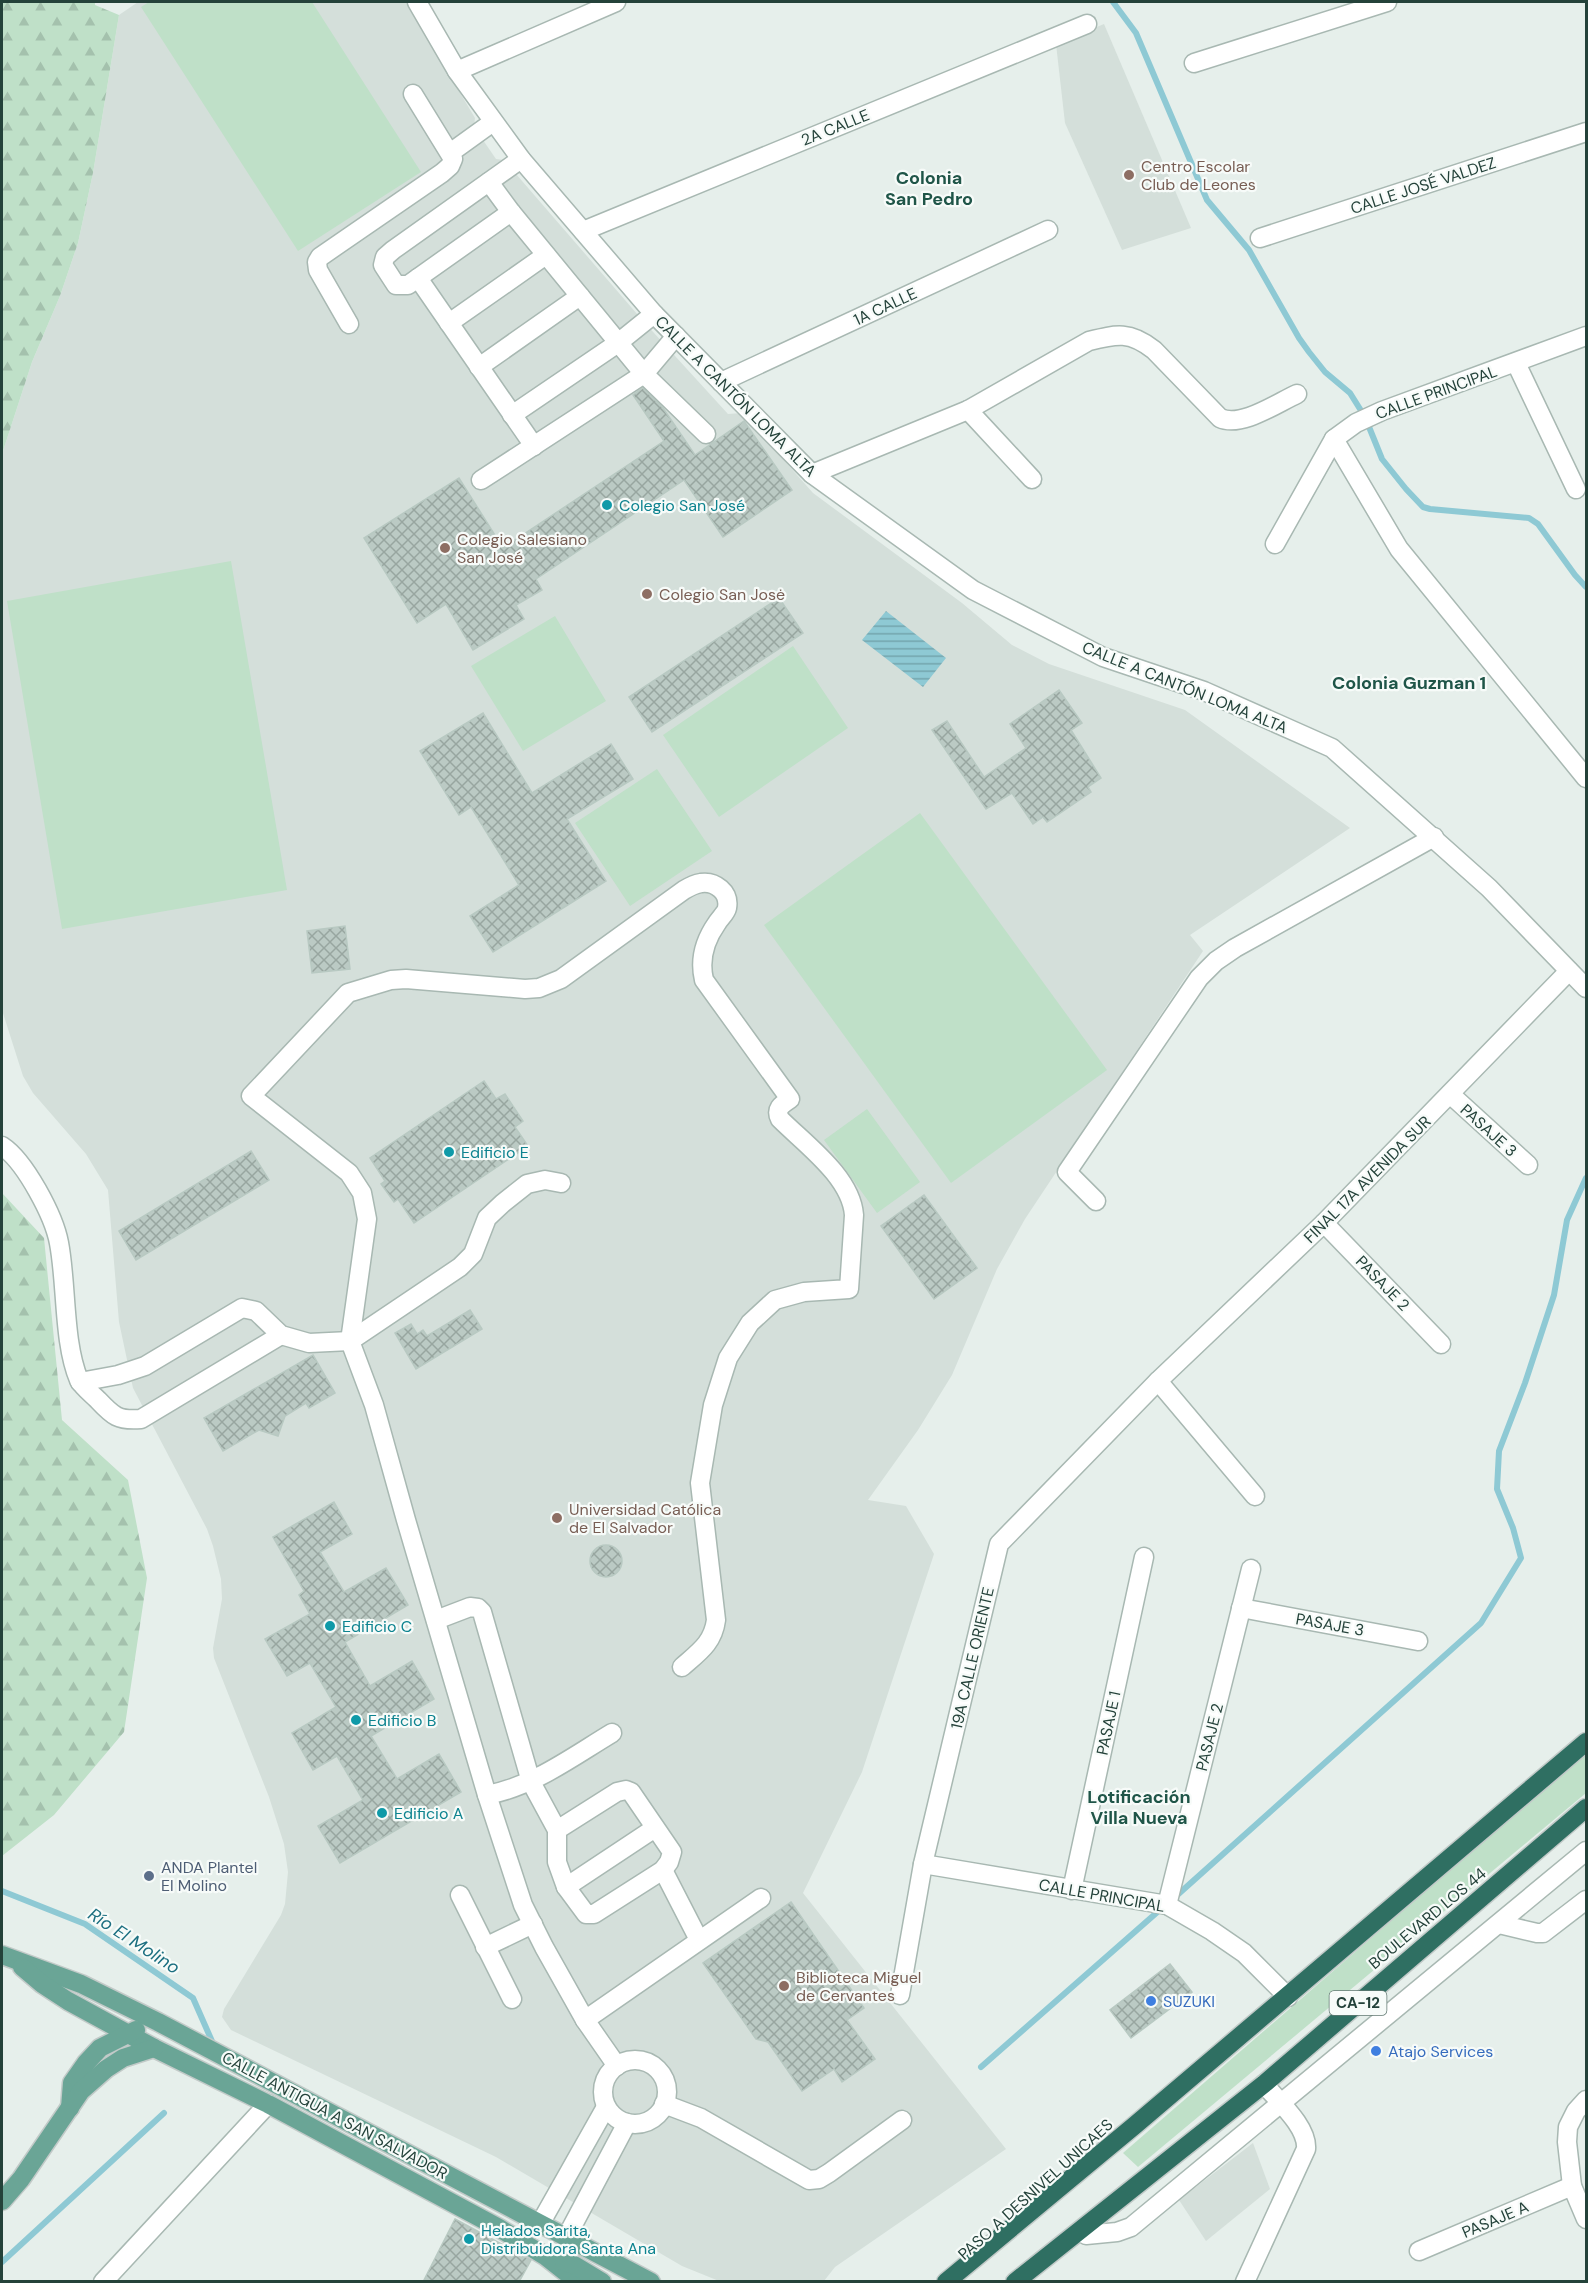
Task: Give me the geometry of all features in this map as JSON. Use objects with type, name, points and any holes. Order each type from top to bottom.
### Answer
[{"type":"highway","name":"BOULEVARD LOS 44","points":[[1134,2126],[1587,1742]]},
{"type":"highway","name":"BOULEVARD LOS 44","points":[[1126,2195],[1264,2084],[1587,1808]]},
{"type":"highway","name":"PASO A DESNIVEL UNICAES","points":[[966,2278],[1134,2126]]},
{"type":"highway","name":"CA-12","points":[[946,2282],[1134,2126]]},
{"type":"highway","name":"CA-12","points":[[1023,2280],[1086,2235],[1126,2195]]},
{"type":"highway","points":[[1023,2280],[1126,2195]]},
{"type":"main road","name":"CALLE ANTIGUA A SAN SALVADOR","points":[[8,1958],[81,1984],[158,2022],[651,2282]]},
{"type":"main road","name":"CALLE ANTIGUA A SAN SALVADOR","points":[[8,1958],[50,1990],[154,2048],[268,2104],[499,2228],[544,2256],[578,2282]]},
{"type":"main road","points":[[70,2108],[72,2083],[100,2048],[127,2033],[158,2022]]},
{"type":"main road","points":[[2,2201],[21,2179],[81,2091],[106,2069],[123,2058],[154,2048]]},
{"type":"main road","points":[[544,2256],[574,2265],[603,2282]]},
{"type":"street","name":"CALLE A CANTÓN LOMA ALTA","points":[[417,2],[457,70],[521,159],[654,314],[812,474],[973,590],[1104,657],[1204,692],[1332,748],[1489,888],[1587,988]]},
{"type":"street","points":[[457,70],[616,2]]},
{"type":"street","points":[[1194,63],[1387,2]]},
{"type":"street","name":"2A CALLE","points":[[584,231],[1087,24]]},
{"type":"street","points":[[349,324],[318,270],[317,262],[320,257],[324,252],[442,173],[450,166],[453,159],[413,94]]},
{"type":"street","points":[[450,153],[493,122]]},
{"type":"street","name":"CALLE JOSÉ VALDEZ","points":[[1260,238],[1587,132]]},
{"type":"street","points":[[511,212],[408,285],[396,285],[383,265],[385,256],[521,159]]},
{"type":"street","points":[[489,182],[644,374],[706,434]]},
{"type":"street","name":"1A CALLE","points":[[721,382],[1048,230]]},
{"type":"street","points":[[449,323],[546,255]]},
{"type":"street","points":[[418,278],[534,446]]},
{"type":"street","points":[[479,367],[580,296]]},
{"type":"street","points":[[512,415],[618,343],[654,314]]},
{"type":"street","points":[[812,474],[968,410],[1089,341],[1121,334],[1135,337],[1154,350],[1220,418],[1226,421],[1234,422],[1245,419],[1297,394]]},
{"type":"street","points":[[481,480],[644,374],[676,336]]},
{"type":"street","name":"CALLE PRINCIPAL","points":[[1275,544],[1334,440],[1356,423],[1382,411],[1587,336]]},
{"type":"street","points":[[1516,363],[1576,489]]},
{"type":"street","points":[[968,410],[1032,479]]},
{"type":"street","points":[[1334,440],[1399,549],[1587,778]]},
{"type":"street","points":[[1096,1202],[1066,1172],[1199,978],[1216,961],[1235,948],[1434,837]]},
{"type":"street","points":[[617,2066],[585,2020],[523,1905],[487,1795],[374,1405],[350,1341],[366,1220],[360,1186],[350,1173],[251,1096],[348,993],[391,980],[406,979],[525,989],[539,988],[561,979],[684,890],[702,883],[711,883],[722,889],[726,895],[727,909],[706,941],[702,959],[704,980],[789,1099],[779,1108],[777,1113],[780,1119],[843,1183],[853,1204],[854,1215],[849,1289],[804,1292],[775,1300],[750,1323],[728,1358],[713,1405],[700,1483],[716,1620],[714,1632],[707,1645],[682,1667]]},
{"type":"street","name":"FINAL 17A AVENIDA SUR","points":[[1158,1381],[1324,1223],[1569,971]]},
{"type":"street","name":"PASAJE 3","points":[[1450,1094],[1528,1165]]},
{"type":"street","points":[[2,1146],[20,1166],[45,1203],[59,1241],[71,1350],[80,1382],[112,1415],[127,1420],[141,1419],[281,1335]]},
{"type":"street","points":[[80,1382],[118,1375],[145,1366],[243,1308],[256,1311],[281,1335],[309,1343],[350,1341],[460,1267],[472,1254],[487,1218],[527,1184],[545,1180],[561,1183]]},
{"type":"street","name":"PASAJE 2","points":[[1324,1223],[1441,1344]]},
{"type":"street","points":[[1158,1381],[1255,1496]]},
{"type":"street","name":"19A CALLE ORIENTE","points":[[900,1995],[923,1864],[999,1544],[1158,1381]]},
{"type":"street","name":"PASAJE 1","points":[[1072,1890],[1144,1557]]},
{"type":"street","name":"PASAJE 2","points":[[1167,1905],[1251,1569]]},
{"type":"street","points":[[436,1620],[470,1607],[478,1608],[483,1612],[531,1782],[557,1830],[557,1862],[566,1887],[586,1914],[594,1914],[663,1870],[672,1852],[631,1792],[623,1789],[557,1830]]},
{"type":"street","name":"PASAJE 3","points":[[1241,1608],[1418,1641]]},
{"type":"street","points":[[487,1795],[508,1791],[531,1782],[612,1732]]},
{"type":"street","points":[[566,1887],[655,1828]]},
{"type":"street","points":[[1086,2235],[1117,2232],[1131,2227],[1587,1851]]},
{"type":"street","name":"CALLE PRINCIPAL","points":[[923,1864],[1167,1905],[1244,1953],[1288,1996]]},
{"type":"street","points":[[663,1870],[699,1940]]},
{"type":"street","points":[[460,1895],[512,1999]]},
{"type":"street","points":[[585,2020],[761,1898]]},
{"type":"street","points":[[1499,1924],[1543,1933],[1587,1900]]},
{"type":"street","points":[[485,1947],[533,1924]]},
{"type":"street","points":[[633,2061],[651,2065],[658,2070],[666,2086],[664,2104],[660,2112],[646,2122],[627,2123],[619,2120],[606,2107],[603,2089],[610,2073],[617,2066],[633,2061]]},
{"type":"street","points":[[1245,2282],[1306,2149],[1306,2137],[1264,2084]]},
{"type":"street","points":[[1587,2100],[1576,2111],[1568,2127],[1567,2142],[1572,2186],[1587,2219]]},
{"type":"street","points":[[103,2282],[268,2104]]},
{"type":"street","points":[[664,2104],[701,2118],[809,2181],[819,2179],[829,2173],[902,2120]]},
{"type":"street","points":[[540,2224],[606,2107]]},
{"type":"street","points":[[567,2236],[627,2123]]},
{"type":"street","name":"PASAJE A","points":[[1419,2252],[1572,2186]]},
{"type":"shaded area","points":[[138,2],[406,2],[475,118],[474,127],[496,159],[504,160],[644,322],[728,414],[742,413],[813,493],[962,603],[1012,645],[1049,664],[1185,710],[1350,828],[1190,935],[1203,951],[1025,1219],[997,1269],[952,1375],[918,1430],[868,1500],[906,1506],[934,1554],[862,1772],[803,1893],[1006,2149],[835,2267],[824,2281],[719,2281],[682,2266],[496,2157],[231,2030],[222,2017],[224,2009],[281,1915],[285,1904],[288,1872],[284,1844],[269,1797],[214,1658],[213,1648],[222,1599],[221,1579],[213,1546],[207,1529],[133,1388],[119,1322],[108,1190],[86,1154],[33,1093],[23,1076],[2,1010],[2,454],[32,362],[60,296],[78,243],[93,173],[119,15]]},
{"type":"shaded area","name":"Centro Escolar Club de Leones","points":[[1104,24],[1191,228],[1122,250],[1065,123],[1056,44]]},
{"type":"shaded area","points":[[1253,2143],[1270,2189],[1206,2241],[1179,2200]]},
{"type":"green space","points":[[2,2],[95,2],[95,5],[119,15],[93,173],[78,243],[60,296],[32,362],[2,454]]},
{"type":"green space","points":[[149,2],[312,2],[421,172],[298,251],[141,7]]},
{"type":"green space","points":[[231,561],[287,890],[62,929],[7,601]]},
{"type":"green space","points":[[555,616],[606,701],[523,751],[471,666]]},
{"type":"green space","points":[[793,646],[848,728],[719,817],[663,735]]},
{"type":"green space","points":[[657,769],[712,851],[630,906],[575,823]]},
{"type":"green space","points":[[920,813],[1107,1070],[951,1183],[764,925]]},
{"type":"green space","points":[[867,1109],[920,1182],[877,1213],[824,1140]]},
{"type":"green space","points":[[2,1193],[44,1238],[62,1420],[128,1480],[147,1578],[124,1732],[54,1815],[2,1856]]},
{"type":"green space","points":[[1586,1752],[1586,1793],[1138,2167],[1123,2153]]},
{"type":"water","points":[[886,611],[946,658],[923,687],[862,640]]},
{"type":"building","points":[[643,388],[663,408],[695,455],[744,421],[792,490],[723,537],[684,480],[536,579],[542,590],[516,605],[524,619],[473,650],[446,604],[417,623],[364,538],[459,478],[503,548],[664,441],[633,395]]},
{"type":"building","points":[[779,598],[803,633],[652,732],[629,697]]},
{"type":"building","points":[[1059,690],[1082,723],[1071,730],[1101,778],[1088,787],[1091,792],[1047,822],[1043,817],[1033,824],[1012,793],[986,809],[932,730],[947,721],[984,777],[1026,748],[1010,724]]},
{"type":"building","points":[[483,713],[532,793],[611,744],[633,779],[567,819],[606,881],[493,952],[470,916],[519,885],[471,807],[459,815],[420,751]]},
{"type":"building","points":[[345,926],[350,969],[312,973],[307,931]]},
{"type":"building","name":"Edificio E","points":[[484,1081],[496,1099],[505,1094],[523,1121],[515,1127],[528,1146],[414,1223],[398,1199],[394,1202],[381,1184],[385,1181],[370,1158]]},
{"type":"building","points":[[251,1151],[269,1180],[136,1260],[119,1231]]},
{"type":"building","points":[[924,1195],[977,1268],[934,1299],[881,1226]]},
{"type":"building","points":[[470,1310],[482,1329],[416,1369],[395,1333],[411,1324],[417,1334],[423,1330],[427,1336]]},
{"type":"building","points":[[313,1355],[335,1393],[309,1408],[306,1403],[285,1416],[278,1436],[259,1430],[223,1451],[204,1418]]},
{"type":"building","points":[[334,1502],[352,1534],[320,1552],[344,1592],[386,1568],[408,1605],[345,1642],[370,1686],[412,1661],[434,1699],[371,1736],[397,1779],[439,1754],[461,1792],[340,1863],[318,1826],[363,1800],[337,1756],[313,1770],[292,1733],[336,1707],[310,1663],[287,1676],[265,1639],[310,1614],[299,1595],[304,1591],[273,1537]]},
{"type":"building","points":[[606,1545],[617,1550],[622,1561],[617,1572],[606,1577],[595,1572],[590,1561],[595,1550]]},
{"type":"building","name":"Biblioteca Miguel de Cervantes","points":[[791,1902],[864,2008],[847,2020],[875,2059],[842,2082],[834,2069],[802,2091],[768,2042],[756,2039],[703,1963]]},
{"type":"building","name":"SUZUKI","points":[[1170,1964],[1192,1992],[1131,2038],[1110,2010]]},
{"type":"building","name":"Helados Sarita, Distribuidora Santa Ana","points":[[455,2219],[531,2260],[519,2282],[423,2282]]},
{"type":"waterway","points":[[1113,2],[1136,33],[1207,200],[1249,250],[1309,352],[1325,372],[1350,393],[1365,417],[1382,459],[1406,489],[1423,507],[1430,509],[1529,518],[1538,524],[1586,587]]},
{"type":"waterway","points":[[1174,1898],[1481,1623],[1521,1558],[1513,1528],[1497,1489],[1499,1451],[1525,1383],[1554,1295],[1567,1220],[1586,1178]]},
{"type":"waterway","name":"Río El Molino","points":[[2,1891],[85,1924],[193,1998],[215,2048]]},
{"type":"waterway","points":[[981,2067],[1162,1908]]},
{"type":"waterway","name":"Río El Molino","points":[[2,2262],[164,2113]]},
{"type":"place","name":"Centro Escolar Club de Leones","points":[[1129,175]]},
{"type":"place","name":"Colegio San José","points":[[607,505]]},
{"type":"place","name":"Colegio Salesiano San José","points":[[445,548]]},
{"type":"place","name":"Colegio San Josė","points":[[647,594]]},
{"type":"place","name":"Edificio E","points":[[449,1152]]},
{"type":"place","name":"Universidad Católica de El Salvador","points":[[557,1518]]},
{"type":"place","name":"Edificio C","points":[[330,1626]]},
{"type":"place","name":"Edificio B","points":[[356,1720]]},
{"type":"place","name":"Edificio A","points":[[382,1813]]},
{"type":"place","name":"ANDA Plantel El Molino","points":[[149,1876]]},
{"type":"place","name":"Biblioteca Miguel de Cervantes","points":[[784,1986]]},
{"type":"place","name":"SUZUKI","points":[[1151,2001]]},
{"type":"place","name":"Atajo Services","points":[[1376,2051]]},
{"type":"place","name":"Helados Sarita, Distribuidora Santa Ana","points":[[469,2239]]},
{"type":"district","name":"Colonia San Pedro","points":[[929,188]]},
{"type":"district","name":"Colonia Guzman 1","points":[[1409,683]]},
{"type":"district","name":"Lotificación Villa Nueva","points":[[1139,1807]]}]
